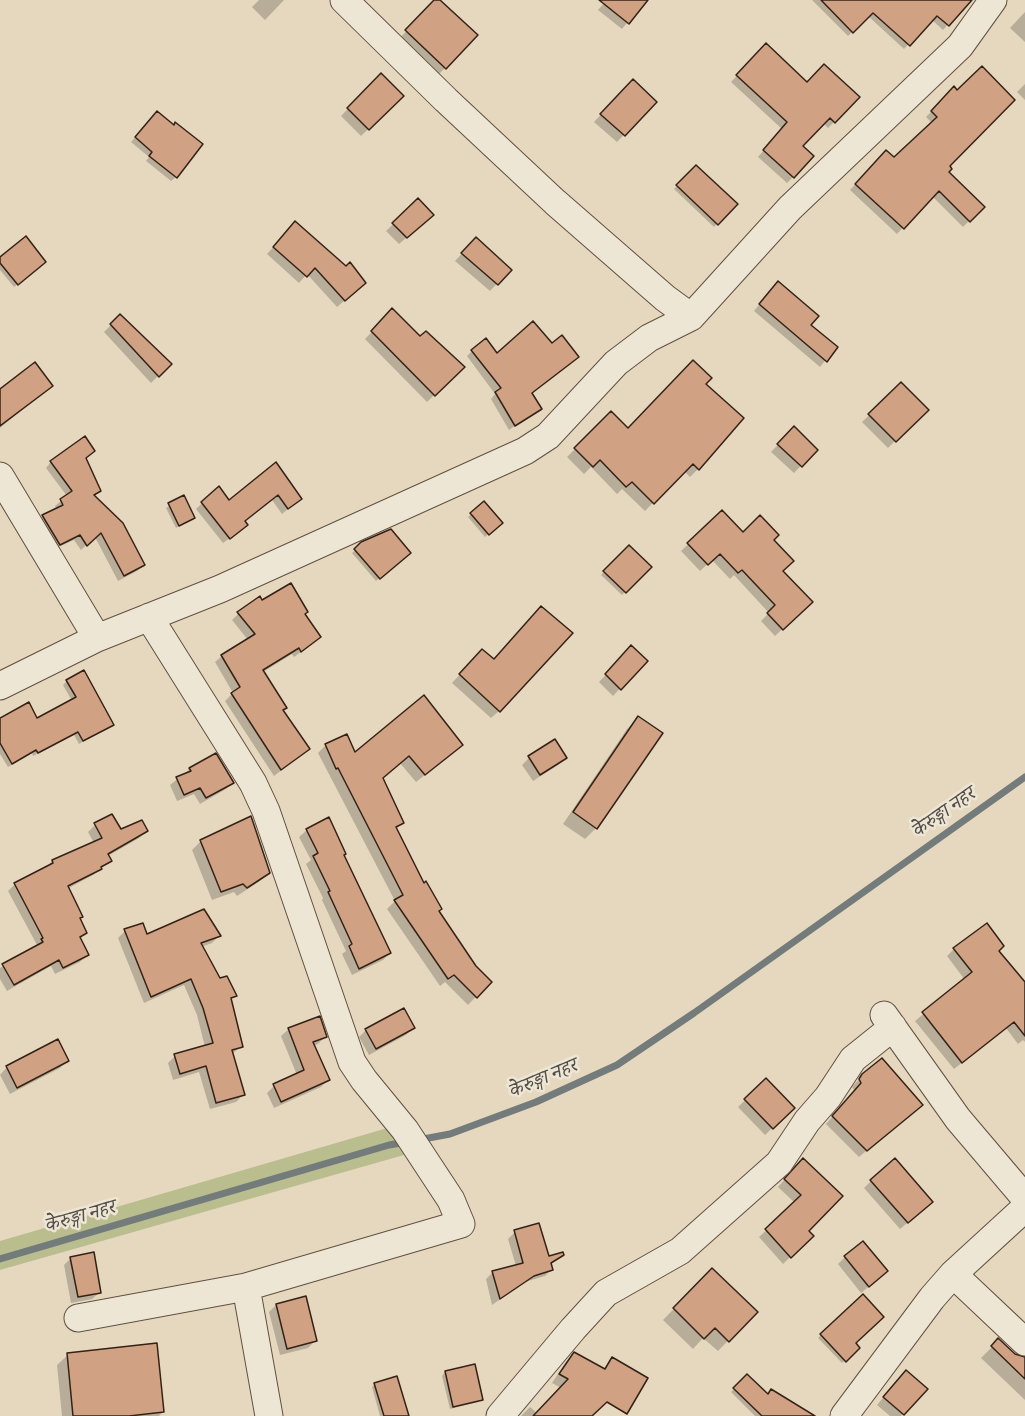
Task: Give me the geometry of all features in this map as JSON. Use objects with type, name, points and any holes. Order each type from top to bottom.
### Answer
[{"type":"street","points":[[344,0],[555,202],[665,298],[691,317]]},
{"type":"street","points":[[1,682],[97,638],[220,589],[525,451],[548,436],[616,363],[649,338],[691,317],[790,208],[960,46],[993,0]]},
{"type":"street","points":[[0,476],[97,638]]},
{"type":"street","points":[[78,1318],[246,1287],[461,1224],[451,1200],[405,1130],[352,1062],[266,811],[253,783],[149,617]]},
{"type":"street","points":[[500,1416],[606,1293],[680,1251],[779,1163],[853,1059],[889,1021],[958,1119],[1025,1198]]},
{"type":"street","points":[[844,1416],[932,1298],[953,1274],[1025,1208]]},
{"type":"street","points":[[953,1274],[1025,1342]]},
{"type":"street","points":[[246,1287],[269,1416]]},
{"type":"green space","points":[[391,1127],[411,1153],[0,1270],[0,1241]]},
{"type":"building","points":[[434,0],[440,0],[478,35],[446,69],[405,30]]},
{"type":"building","points":[[599,0],[648,0],[629,24]]},
{"type":"building","points":[[821,0],[972,0],[949,26],[937,16],[910,46],[873,13],[853,33]]},
{"type":"building","points":[[766,43],[807,82],[824,64],[860,97],[835,123],[830,118],[803,146],[814,156],[794,178],[763,150],[787,122],[736,75]]},
{"type":"building","points":[[982,66],[1015,100],[950,166],[952,169],[949,172],[985,207],[970,222],[939,191],[904,229],[855,184],[886,150],[894,157],[937,117],[931,111],[954,86],[957,90]]},
{"type":"building","points":[[381,73],[404,96],[369,130],[347,108]]},
{"type":"building","points":[[633,79],[657,102],[625,136],[600,114]]},
{"type":"building","points":[[157,111],[203,144],[177,178],[149,156],[152,152],[135,137]]},
{"type":"building","points":[[696,165],[738,204],[718,225],[676,185]]},
{"type":"building","points":[[418,198],[434,215],[407,238],[392,223]]},
{"type":"building","points":[[295,221],[346,266],[350,262],[366,283],[345,301],[315,268],[307,277],[273,247]]},
{"type":"building","points":[[26,236],[46,262],[18,285],[0,263],[0,257]]},
{"type":"building","points":[[476,237],[512,270],[498,285],[461,253]]},
{"type":"building","points":[[778,281],[819,316],[811,325],[838,347],[827,362],[759,304]]},
{"type":"building","points":[[392,308],[420,336],[426,331],[465,367],[435,396],[371,331]]},
{"type":"building","points":[[120,314],[172,364],[159,377],[110,324]]},
{"type":"building","points":[[533,321],[552,343],[562,335],[579,357],[532,393],[542,409],[515,426],[495,392],[501,388],[471,350],[486,338],[497,353]]},
{"type":"building","points":[[693,360],[712,378],[706,384],[744,418],[699,470],[693,464],[654,504],[632,482],[626,487],[600,460],[593,467],[574,448],[611,411],[628,428]]},
{"type":"building","points":[[35,362],[53,386],[0,426],[0,389]]},
{"type":"building","points":[[901,382],[929,410],[896,442],[868,414]]},
{"type":"building","points":[[794,426],[818,450],[802,467],[777,444]]},
{"type":"building","points":[[85,436],[95,451],[86,458],[101,491],[94,495],[123,523],[145,565],[124,576],[101,533],[87,546],[80,535],[60,545],[42,515],[63,505],[60,499],[72,491],[50,461]]},
{"type":"building","points":[[276,462],[302,499],[288,509],[278,495],[245,521],[248,525],[230,539],[201,502],[219,486],[229,500]]},
{"type":"building","points":[[184,495],[195,518],[179,526],[168,503]]},
{"type":"building","points":[[484,501],[503,523],[489,535],[470,513]]},
{"type":"building","points":[[722,510],[743,532],[760,515],[779,535],[774,540],[794,561],[783,571],[813,602],[783,630],[767,613],[775,605],[742,570],[738,573],[720,554],[708,565],[687,543]]},
{"type":"building","points":[[391,529],[411,553],[380,579],[354,549],[361,542]]},
{"type":"building","points":[[629,545],[652,567],[626,593],[603,571]]},
{"type":"building","points":[[291,583],[308,612],[305,614],[321,637],[301,652],[299,648],[263,670],[287,708],[283,710],[310,749],[281,770],[231,693],[240,687],[221,655],[255,634],[237,612],[260,596],[262,600]]},
{"type":"building","points":[[541,606],[573,633],[500,712],[459,674],[482,649],[494,659]]},
{"type":"building","points":[[631,645],[648,661],[621,690],[605,674]]},
{"type":"building","points":[[84,670],[114,725],[83,741],[78,732],[38,753],[36,750],[12,764],[0,743],[0,718],[29,702],[37,718],[76,697],[66,680]]},
{"type":"building","points":[[424,695],[463,745],[425,775],[409,756],[383,778],[404,823],[396,827],[424,883],[426,881],[442,909],[439,911],[476,966],[492,982],[477,998],[454,975],[448,979],[394,900],[403,895],[325,744],[347,734],[355,752]]},
{"type":"building","points":[[638,716],[663,733],[597,829],[573,812]]},
{"type":"building","points":[[555,739],[567,758],[540,775],[528,756]]},
{"type":"building","points":[[216,753],[234,783],[206,798],[200,788],[184,795],[176,777],[191,771],[189,768]]},
{"type":"building","points":[[112,814],[121,829],[142,820],[148,831],[108,854],[112,861],[101,867],[102,869],[68,886],[83,917],[80,918],[87,933],[80,937],[89,955],[63,968],[59,960],[14,985],[2,964],[43,942],[41,939],[43,938],[14,883],[53,863],[52,860],[102,838],[94,823]]},
{"type":"building","points":[[251,816],[270,873],[247,888],[243,884],[221,892],[200,840]]},
{"type":"building","points":[[329,817],[346,854],[344,855],[391,953],[359,969],[349,946],[352,944],[313,856],[318,853],[306,829]]},
{"type":"building","points":[[204,909],[221,936],[201,943],[220,978],[227,976],[237,996],[231,998],[243,1047],[232,1050],[245,1095],[216,1103],[206,1066],[180,1074],[174,1054],[213,1043],[203,1008],[191,979],[151,997],[124,929],[143,923],[147,934]]},
{"type":"building","points":[[987,923],[1004,946],[999,951],[1025,982],[1025,1036],[1014,1022],[962,1063],[922,1012],[972,972],[953,948]]},
{"type":"building","points":[[404,1008],[415,1028],[376,1049],[365,1029]]},
{"type":"building","points":[[320,1016],[327,1037],[313,1042],[330,1080],[281,1102],[273,1084],[304,1070],[288,1028]]},
{"type":"building","points":[[58,1039],[69,1061],[17,1088],[6,1066]]},
{"type":"building","points":[[882,1058],[923,1105],[867,1151],[832,1116],[861,1083],[859,1079],[862,1074]]},
{"type":"building","points":[[766,1078],[795,1108],[773,1129],[744,1099]]},
{"type":"building","points":[[803,1158],[843,1196],[809,1231],[814,1236],[791,1258],[765,1229],[801,1195],[784,1179]]},
{"type":"building","points":[[895,1158],[933,1202],[908,1223],[870,1180]]},
{"type":"building","points":[[539,1223],[549,1256],[563,1252],[564,1255],[551,1263],[553,1270],[534,1276],[500,1299],[492,1271],[523,1263],[514,1230]]},
{"type":"building","points":[[863,1241],[888,1271],[869,1287],[844,1256]]},
{"type":"building","points":[[94,1252],[101,1293],[78,1297],[70,1257]]},
{"type":"building","points":[[712,1268],[758,1312],[729,1342],[715,1328],[704,1339],[673,1308]]},
{"type":"building","points":[[863,1294],[884,1317],[856,1343],[860,1348],[846,1362],[820,1334]]},
{"type":"building","points":[[306,1296],[317,1341],[287,1349],[276,1304]]},
{"type":"building","points":[[998,1338],[1015,1354],[1025,1357],[1025,1379],[991,1346]]},
{"type":"building","points":[[157,1343],[164,1412],[129,1416],[73,1416],[67,1353]]},
{"type":"building","points":[[574,1352],[605,1369],[612,1357],[648,1378],[627,1414],[607,1402],[592,1416],[533,1416],[568,1379],[559,1374]]},
{"type":"building","points":[[475,1364],[483,1400],[453,1407],[445,1371]]},
{"type":"building","points":[[906,1370],[928,1389],[904,1415],[883,1397]]},
{"type":"building","points":[[747,1374],[768,1394],[771,1389],[815,1416],[762,1416],[733,1388]]},
{"type":"building","points":[[397,1376],[409,1416],[384,1416],[374,1383]]},
{"type":"waterway","name":"केेरुङ्गा नहर","points":[[418,1140],[450,1134],[536,1102],[617,1065],[694,1013],[1025,777]]},
{"type":"waterway","name":"केेरुङ्गा नहर","points":[[0,1259],[389,1145],[407,1142]]}]
